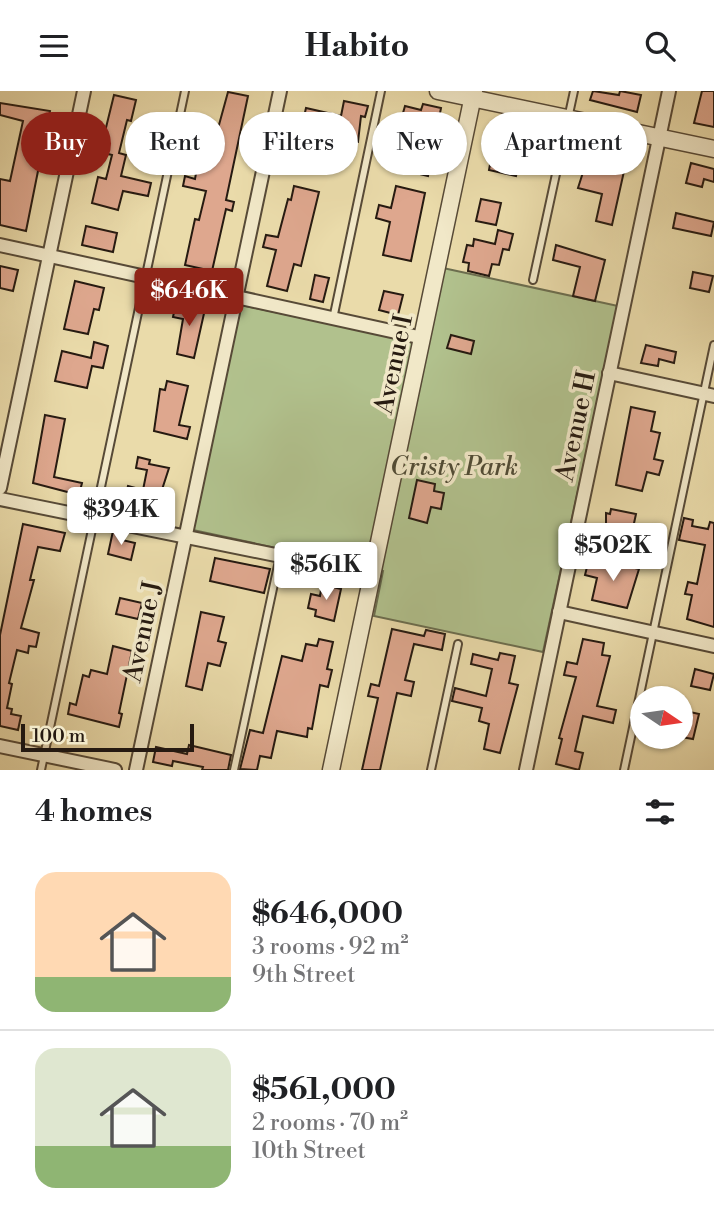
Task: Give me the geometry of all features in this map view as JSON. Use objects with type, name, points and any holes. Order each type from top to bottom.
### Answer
[{"type":"street","points":[[0,488],[84,91]]},
{"type":"street","name":"Avenue J","points":[[136,770],[280,91]]},
{"type":"street","points":[[438,91],[474,95],[543,112]]},
{"type":"street","name":"Avenue H","points":[[526,770],[669,91]]},
{"type":"street","name":"Avenue I","points":[[331,770],[474,95]]},
{"type":"street","points":[[647,135],[714,149]]},
{"type":"street","points":[[0,245],[423,338]]},
{"type":"street","points":[[609,373],[709,394]]},
{"type":"street","points":[[0,499],[374,575]]},
{"type":"street","points":[[559,612],[714,646]]},
{"type":"street","points":[[0,746],[115,770]]},
{"type":"lane","points":[[41,770],[185,91]]},
{"type":"lane","points":[[333,319],[381,91]]},
{"type":"lane","points":[[569,112],[574,91]]},
{"type":"lane","points":[[533,280],[556,175]]},
{"type":"lane","points":[[624,770],[709,394],[714,345]]},
{"type":"lane","points":[[234,770],[280,556]]},
{"type":"lane","points":[[431,770],[458,644]]},
{"type":"green space","name":"Cristy Park","points":[[443,268],[618,306],[543,652],[374,616],[383,571],[193,530],[241,305],[427,344]]},
{"type":"building","points":[[593,91],[619,95],[620,91],[641,95],[637,112],[590,100]]},
{"type":"building","points":[[702,91],[714,91],[714,127],[694,123]]},
{"type":"building","points":[[228,92],[248,96],[245,112],[239,112],[239,139],[226,200],[234,202],[232,211],[226,209],[212,271],[185,265],[195,219],[199,220],[206,191],[183,186],[185,176],[195,179],[196,175],[225,175],[225,112],[223,112]]},
{"type":"building","points":[[114,95],[136,100],[133,112],[125,112],[125,128],[119,153],[125,155],[121,176],[151,183],[148,196],[123,191],[118,210],[92,203],[98,177],[106,179],[107,175],[111,175],[110,112]]},
{"type":"building","points":[[344,101],[368,106],[365,117],[361,116],[358,142],[358,112],[342,112]]},
{"type":"building","points":[[0,103],[50,111],[21,112],[21,120],[0,115]]},
{"type":"building","points":[[423,104],[441,108],[440,112],[403,112],[405,106],[421,110]]},
{"type":"building","points":[[306,108],[324,112],[305,112]]},
{"type":"building","points":[[21,130],[21,175],[37,175],[26,231],[0,225],[0,179],[10,181]]},
{"type":"building","points":[[691,163],[714,169],[714,182],[704,179],[702,187],[686,183]]},
{"type":"building","points":[[582,175],[623,175],[612,225],[596,221],[602,194],[578,188]]},
{"type":"building","points":[[294,186],[319,192],[301,266],[294,264],[287,291],[267,286],[276,250],[263,247],[266,235],[278,237]]},
{"type":"building","points":[[396,186],[425,193],[411,261],[383,255],[390,222],[376,218],[379,205],[391,208]]},
{"type":"building","points":[[481,199],[501,203],[496,225],[476,221]]},
{"type":"building","points":[[676,213],[714,222],[711,236],[673,228]]},
{"type":"building","points":[[86,226],[117,233],[113,252],[82,245]]},
{"type":"building","points":[[498,230],[513,234],[509,250],[503,249],[499,265],[492,264],[489,276],[468,271],[469,263],[463,262],[467,245],[473,246],[474,239],[495,244]]},
{"type":"building","points":[[556,245],[605,260],[595,301],[573,296],[580,267],[553,260]]},
{"type":"building","points":[[0,266],[18,270],[13,291],[0,288]]},
{"type":"building","points":[[693,272],[713,276],[709,292],[690,288]]},
{"type":"building","points":[[315,275],[329,278],[323,302],[310,299]]},
{"type":"building","points":[[75,281],[104,288],[99,310],[94,309],[88,334],[64,329]]},
{"type":"building","points":[[384,291],[403,295],[398,315],[379,310]]},
{"type":"building","points":[[176,303],[205,309],[194,358],[177,354],[183,319],[173,317]]},
{"type":"building","points":[[451,335],[474,341],[471,354],[447,348]]},
{"type":"building","points":[[94,342],[108,346],[103,368],[92,366],[87,388],[55,381],[62,351],[91,358]]},
{"type":"building","points":[[646,345],[676,352],[674,363],[659,359],[658,366],[641,363]]},
{"type":"building","points":[[167,381],[188,386],[179,425],[190,427],[187,439],[154,431],[160,389],[165,390]]},
{"type":"building","points":[[631,407],[655,412],[651,431],[660,433],[654,459],[663,461],[659,475],[647,472],[642,491],[616,485]]},
{"type":"building","points":[[45,415],[65,419],[54,477],[82,483],[79,495],[33,483]]},
{"type":"building","points":[[138,457],[150,460],[149,464],[169,468],[156,508],[124,501],[128,486],[143,490],[147,470],[136,468]]},
{"type":"building","points":[[417,480],[435,484],[434,491],[444,493],[441,509],[431,507],[427,523],[409,518]]},
{"type":"building","points":[[611,509],[636,514],[631,537],[606,532],[606,513],[610,514]]},
{"type":"building","points":[[684,518],[693,520],[692,526],[708,529],[710,522],[714,523],[714,627],[687,619],[692,595],[685,594],[688,582],[697,584],[705,545],[679,540]]},
{"type":"building","points":[[23,524],[65,533],[60,551],[38,547],[30,580],[34,580],[21,628],[39,633],[36,647],[29,646],[28,653],[17,650],[9,683],[12,684],[7,708],[12,709],[11,714],[21,716],[18,730],[0,726],[0,635]]},
{"type":"building","points":[[113,531],[123,533],[122,540],[135,543],[131,560],[108,554]]},
{"type":"building","points":[[215,558],[270,569],[264,593],[210,581]]},
{"type":"building","points":[[610,562],[639,569],[627,608],[592,600],[597,578],[585,575],[588,563],[608,568]]},
{"type":"building","points":[[322,584],[341,589],[334,621],[315,616],[316,610],[308,608],[311,594],[320,596]]},
{"type":"building","points":[[120,598],[142,603],[138,619],[116,614]]},
{"type":"building","points":[[201,612],[224,617],[218,641],[226,643],[220,666],[208,663],[202,690],[186,686]]},
{"type":"building","points":[[392,629],[424,636],[426,630],[445,634],[442,650],[414,644],[405,680],[414,682],[411,696],[397,693],[380,770],[362,770],[378,698],[368,696],[371,684],[379,686]]},
{"type":"building","points":[[319,639],[333,642],[327,669],[332,670],[328,687],[320,685],[312,729],[308,728],[307,737],[277,731],[271,758],[260,756],[257,770],[240,769],[250,730],[263,733],[282,656],[302,661],[306,644],[317,646]]},
{"type":"building","points":[[583,639],[604,643],[602,655],[610,656],[597,706],[616,710],[613,723],[583,716],[575,751],[583,753],[579,770],[556,764],[562,739],[559,738],[576,677],[564,675],[567,662],[577,664]]},
{"type":"building","points":[[113,646],[132,651],[119,713],[122,714],[119,727],[68,714],[70,703],[76,705],[83,675],[89,677],[91,670],[107,674]]},
{"type":"building","points":[[500,653],[515,656],[509,683],[518,685],[500,753],[484,749],[489,724],[479,721],[482,708],[452,701],[455,688],[486,696],[492,669],[471,664],[473,654],[498,660]]},
{"type":"building","points":[[695,669],[714,674],[710,690],[691,686]]},
{"type":"building","points":[[693,713],[699,714],[693,739]]},
{"type":"building","points":[[189,745],[231,755],[228,770],[202,770],[203,767],[173,761],[172,766],[153,762],[156,747],[187,754]]}]
